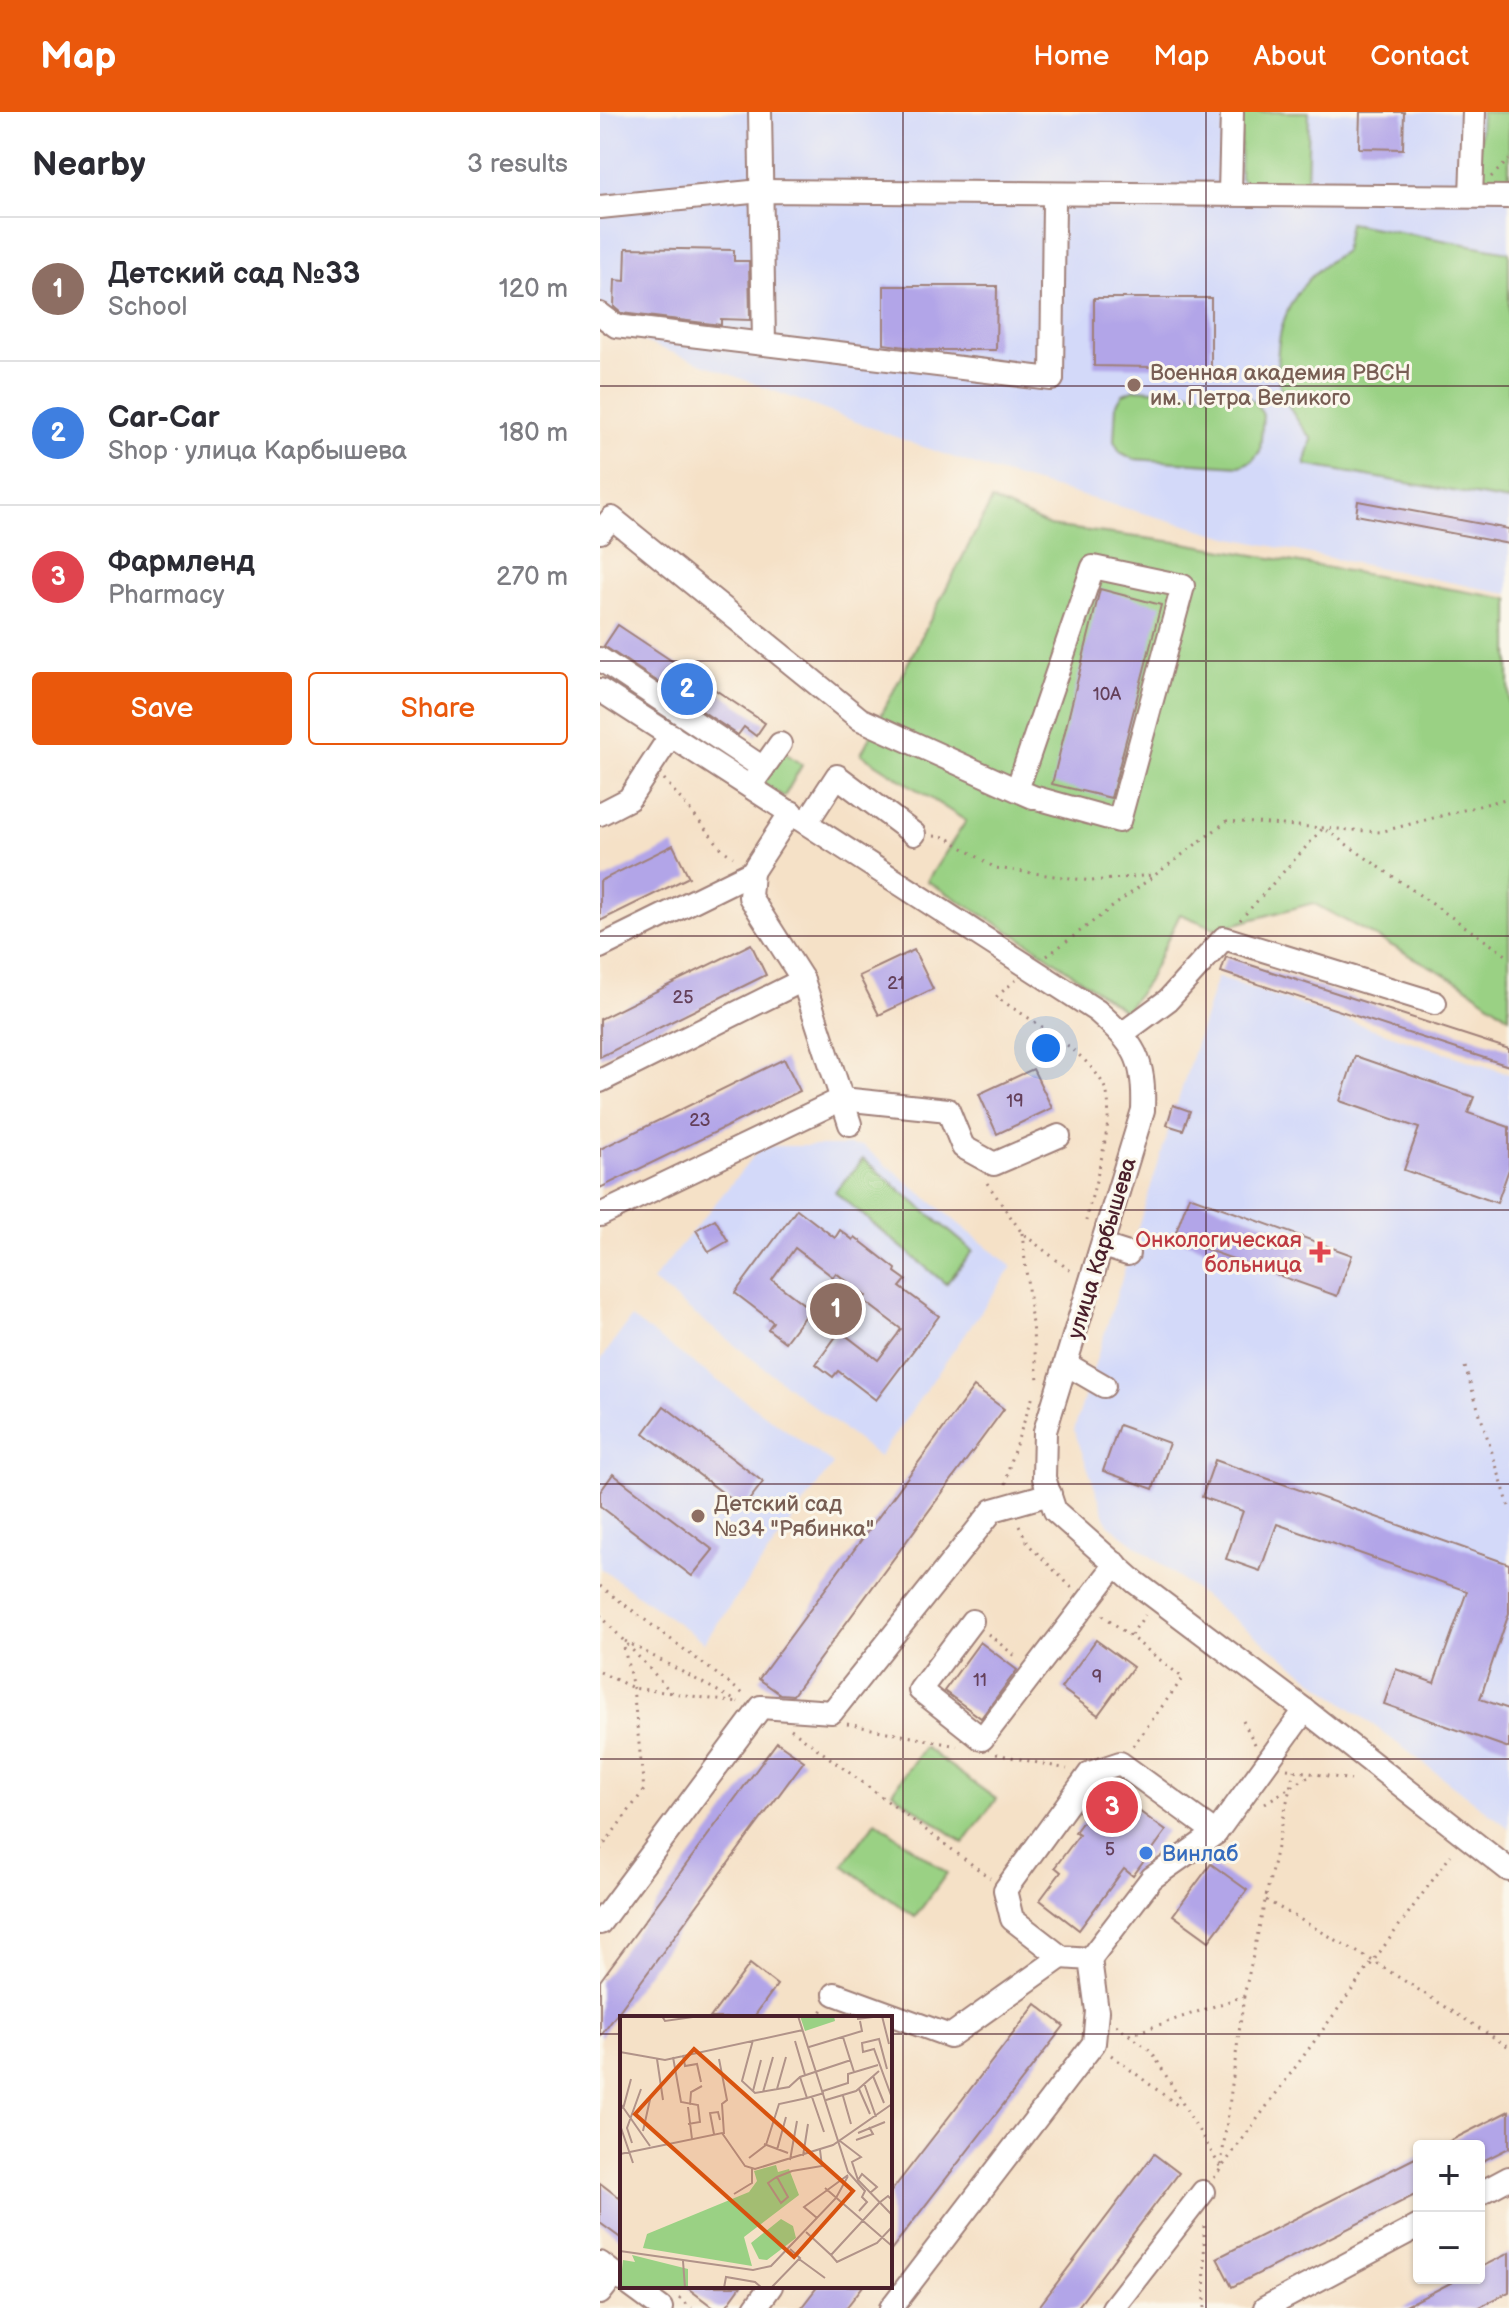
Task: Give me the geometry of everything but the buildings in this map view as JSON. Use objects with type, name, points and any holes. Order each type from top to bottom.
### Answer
[{"type":"street","points":[[760,112],[764,343]]},
{"type":"street","points":[[1230,193],[1232,112]]},
{"type":"street","points":[[1471,196],[1474,112]]},
{"type":"street","points":[[600,207],[761,191],[1509,197]]},
{"type":"street","points":[[600,314],[616,326],[1052,379],[1054,201]]},
{"type":"street","points":[[600,532],[612,518],[860,719],[1017,790],[1033,797],[1119,821],[1183,586],[1093,567],[1017,790]]},
{"type":"street","points":[[600,659],[756,777],[780,744]]},
{"type":"street","name":"улица Карбышева","points":[[600,690],[671,735],[756,777],[799,817],[1097,1011],[1122,1034],[1137,1056],[1144,1080],[1143,1110],[1045,1431],[1044,1478],[1055,1511],[1157,1598],[1509,1870]]},
{"type":"street","points":[[600,814],[629,799],[671,735]]},
{"type":"street","points":[[600,947],[752,872],[837,776],[914,834]]},
{"type":"street","points":[[752,872],[750,897],[803,980],[850,1124]]},
{"type":"street","points":[[1122,1034],[1168,1000],[1224,938],[1435,1003]]},
{"type":"street","points":[[600,1081],[803,980]]},
{"type":"street","points":[[600,1215],[842,1099],[948,1110],[963,1147],[994,1164],[1059,1136]]},
{"type":"street","points":[[1103,1246],[1128,1254]]},
{"type":"street","points":[[1066,1364],[1104,1386]]},
{"type":"street","points":[[600,1923],[751,1705],[832,1712],[993,1510],[1050,1494]]},
{"type":"street","points":[[972,1621],[920,1690],[982,1739],[1116,1564]]},
{"type":"street","points":[[891,2308],[1094,2043],[1097,2011],[1090,1959],[1152,1878],[1216,1833],[1305,1710]]},
{"type":"street","points":[[1090,1959],[1061,1957],[1012,1919],[1005,1890],[1090,1773],[1120,1763],[1216,1833]]},
{"type":"street","points":[[835,1994],[950,2036],[1061,1957]]},
{"type":"street","points":[[1485,2191],[1509,2178]]},
{"type":"street","points":[[1113,2308],[1203,2192]]},
{"type":"street","points":[[1265,2308],[1413,2229]]},
{"type":"street","points":[[600,2293],[617,2276]]},
{"type":"street","points":[[634,2288],[661,2308]]},
{"type":"street","points":[[755,2308],[770,2288]]},
{"type":"path","points":[[652,764],[723,850],[752,872]]},
{"type":"path","points":[[1085,1227],[1105,1134],[1108,1098],[1095,1070],[1055,1037],[996,997],[1227,821],[1380,832],[1509,798]]},
{"type":"path","points":[[1224,938],[1323,828]]},
{"type":"path","points":[[1323,828],[1509,957]]},
{"type":"path","points":[[914,834],[946,837],[995,868],[1092,881],[1156,874]]},
{"type":"path","points":[[963,1147],[1022,1233],[1072,1272],[1075,1261]]},
{"type":"path","points":[[1022,1233],[1038,1380]]},
{"type":"path","points":[[1465,1367],[1509,1506]]},
{"type":"path","points":[[600,1586],[751,1705],[1005,1890]]},
{"type":"path","points":[[1130,1636],[1150,1609]]},
{"type":"path","points":[[972,1621],[1034,1672]]},
{"type":"path","points":[[600,1850],[644,1790],[633,1688],[622,1639],[751,1705]]},
{"type":"path","points":[[600,1672],[633,1688],[672,1693]]},
{"type":"path","points":[[1266,1765],[1351,1780]]},
{"type":"path","points":[[1221,2168],[1244,1996],[1294,1770]]},
{"type":"path","points":[[1205,2308],[1203,2192],[1451,1855]]},
{"type":"path","points":[[1265,1900],[1373,1961],[1509,2047]]},
{"type":"path","points":[[1129,2035],[1244,1996]]},
{"type":"path","points":[[1097,2011],[1152,2052],[1184,2111],[1221,2168]]},
{"type":"path","points":[[1094,2043],[1184,2111]]},
{"type":"shaded area","name":"Военная академия РВСН им. Петра Великого","points":[[600,112],[1509,112],[1509,594],[1232,538],[993,471],[600,325]]},
{"type":"shaded area","name":"Онкологическая больница","points":[[1217,977],[1509,1074],[1509,1828],[1108,1524],[1074,1430]]},
{"type":"shaded area","points":[[762,1146],[863,1146],[1012,1267],[879,1457],[652,1281]]},
{"type":"shaded area","name":"Детский сад №34 \"Рябинка\"","points":[[631,1318],[833,1464],[704,1642],[600,1568],[600,1361]]},
{"type":"green space","points":[[1241,112],[1309,112],[1307,184],[1248,187],[1240,178]]},
{"type":"green space","points":[[1481,112],[1509,112],[1509,189],[1486,189],[1478,179]]},
{"type":"green space","points":[[1349,223],[1509,252],[1509,501],[1305,465],[1312,439],[1291,411],[1280,387],[1280,333],[1291,304],[1308,280],[1344,251]]},
{"type":"green space","points":[[1136,389],[1246,396],[1257,404],[1263,415],[1260,451],[1252,461],[1240,466],[1133,459],[1120,452],[1114,441],[1116,405],[1123,394]]},
{"type":"green space","points":[[992,500],[1049,526],[1184,543],[1509,599],[1509,1017],[1463,984],[1313,903],[1217,929],[1180,914],[1147,982],[1125,1011],[1032,945],[927,881],[966,821],[861,754]]},
{"type":"green space","points":[[784,752],[802,765],[784,797],[763,783]]},
{"type":"green space","points":[[863,1159],[973,1251],[946,1284],[835,1192]]},
{"type":"green space","points":[[924,1747],[996,1799],[964,1843],[892,1792]]},
{"type":"green space","points":[[876,1821],[947,1873],[915,1917],[843,1865]]},
{"type":"place","name":"Военная академия РВСН им. Петра Великого","points":[[1134,385]]},
{"type":"place","name":"Car-Car","points":[[687,689]]},
{"type":"place","name":"Онкологическая больница","points":[[1320,1252]]},
{"type":"place","name":"Детский сад №33","points":[[836,1309]]},
{"type":"place","name":"Детский сад №34 \"Рябинка\"","points":[[698,1516]]},
{"type":"place","name":"Фармленд","points":[[1112,1807]]},
{"type":"place","name":"Винлаб","points":[[1146,1853]]}]
